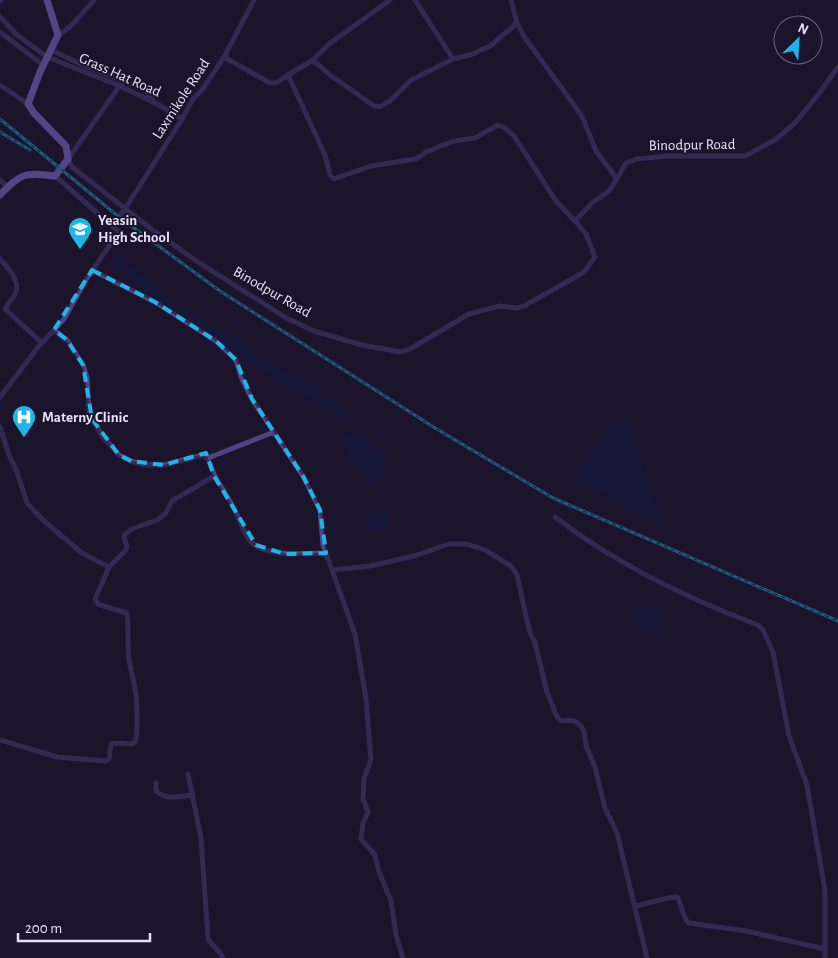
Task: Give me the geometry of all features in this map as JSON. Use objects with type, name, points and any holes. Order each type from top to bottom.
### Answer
[{"type":"street","points":[[46,0],[58,35]]},
{"type":"street","points":[[28,104],[43,65],[58,35],[94,0]]},
{"type":"street","name":"Laxmikole Road","points":[[112,226],[125,210],[193,99],[202,90],[224,58],[254,0]]},
{"type":"street","points":[[224,58],[270,83],[276,83],[312,60],[328,44],[390,0]]},
{"type":"street","points":[[415,0],[453,59]]},
{"type":"street","points":[[511,0],[517,23],[523,35],[582,116],[596,151],[617,179]]},
{"type":"street","name":"Grass Hat Road","points":[[0,17],[16,34],[49,54],[122,84],[182,119]]},
{"type":"street","points":[[312,60],[374,106],[379,107],[390,101],[411,80],[453,59],[473,54],[490,46],[517,23]]},
{"type":"street","points":[[0,32],[43,65]]},
{"type":"street","name":"Binodpur Road","points":[[125,210],[198,262],[288,319],[314,331],[362,345],[401,352],[410,349],[469,314],[500,306],[517,308],[524,306],[584,272],[595,257],[586,234],[575,221],[592,203],[609,191],[626,163],[637,159],[666,156],[745,156],[775,140],[794,124],[838,67]]},
{"type":"street","points":[[288,75],[325,155],[330,175],[334,179],[371,166],[416,159],[426,152],[454,140],[475,138],[486,130],[498,125],[514,136],[556,201],[575,221]]},
{"type":"street","points":[[55,176],[122,84],[143,87],[151,99],[159,105]]},
{"type":"street","points":[[0,85],[28,104],[34,113],[55,133],[66,146],[68,159],[72,167],[125,210]]},
{"type":"street","points":[[0,195],[8,186],[31,173],[55,176],[118,233],[92,270],[64,319],[0,397]]},
{"type":"street","points":[[0,180],[8,186]]},
{"type":"street","points":[[0,259],[17,285],[16,292],[5,309],[42,344]]},
{"type":"street","points":[[92,270],[155,302],[216,341],[236,360],[241,377],[252,399],[303,476],[320,510],[323,545],[355,634],[366,699],[371,760],[364,778],[363,799],[368,812],[363,823],[361,840],[375,855],[379,872],[391,901],[396,935],[403,958]]},
{"type":"street","points":[[54,330],[67,340],[83,365],[87,377],[89,414],[102,436],[120,455],[144,465],[164,465],[203,455],[208,458],[214,476],[229,498],[248,537],[256,545],[285,554],[326,553]]},
{"type":"street","points":[[0,427],[27,503],[44,521],[82,553],[109,567]]},
{"type":"street","points":[[208,458],[274,432]]},
{"type":"street","points":[[0,740],[57,757],[108,760],[111,744],[135,742],[137,738],[136,692],[129,659],[127,613],[100,605],[95,598],[109,567],[126,550],[125,534],[157,520],[166,513],[172,501],[214,476]]},
{"type":"street","points":[[555,517],[581,537],[611,556],[669,588],[730,615],[758,625],[763,630],[773,652],[789,736],[807,784],[825,891],[825,958]]},
{"type":"street","points":[[333,570],[370,566],[414,556],[449,544],[467,544],[484,550],[511,566],[517,575],[527,621],[535,643],[547,692],[557,717],[560,720],[574,721],[584,731],[586,746],[595,767],[605,808],[617,833],[647,958]]},
{"type":"street","points":[[188,774],[201,838],[208,938],[223,958]]},
{"type":"street","points":[[156,783],[156,791],[168,798],[193,795]]},
{"type":"street","points":[[636,906],[677,897],[684,918],[689,922],[746,931],[825,949]]},
{"type":"highlighted area","points":[[92,270],[155,302],[216,341],[236,360],[252,399],[303,476],[320,510],[326,553],[285,554],[256,545],[214,476],[206,453],[164,465],[131,461],[119,455],[92,419],[83,365],[67,340],[54,330]]},
{"type":"water","points":[[113,254],[123,257],[173,300],[222,331],[241,337],[250,349],[285,370],[305,378],[327,398],[340,404],[350,413],[345,420],[341,420],[242,359],[115,269],[111,262]]},
{"type":"water","points":[[628,421],[649,486],[667,530],[574,478],[612,422]]},
{"type":"water","points":[[353,429],[385,454],[388,461],[378,481],[372,484],[353,464],[342,445],[340,438]]},
{"type":"water","points":[[370,513],[388,516],[389,522],[385,528],[372,530],[367,527],[365,522]]},
{"type":"water","points":[[656,606],[663,630],[652,634],[641,633],[631,621],[635,610]]},
{"type":"railway","points":[[0,119],[119,217],[220,291],[435,428],[553,498],[838,621]]},
{"type":"railway","points":[[0,132],[30,150]]},
{"type":"place","name":"Yeasin High School","points":[[80,250]]},
{"type":"place","name":"Materny Clinic","points":[[24,438]]}]
